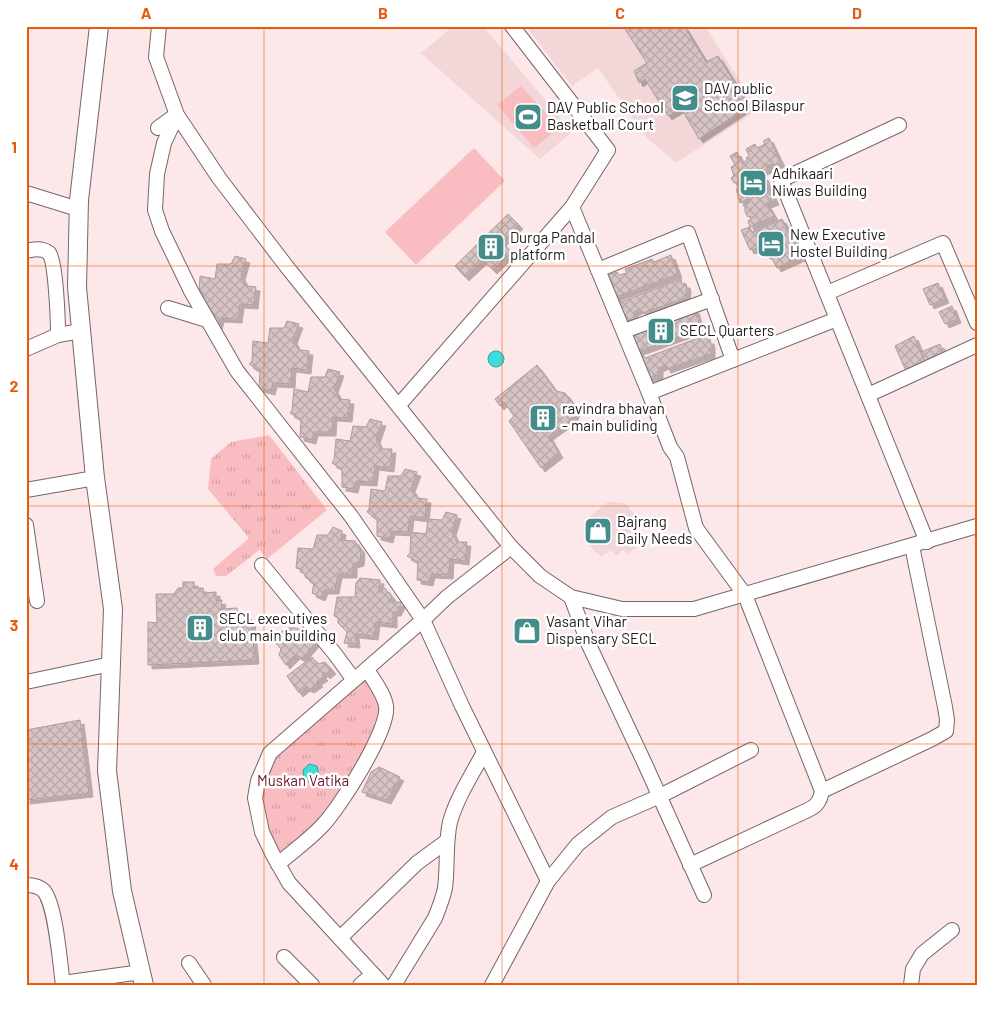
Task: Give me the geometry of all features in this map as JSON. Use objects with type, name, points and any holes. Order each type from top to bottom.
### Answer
[{"type":"main road","points":[[99,26],[78,209],[76,287],[95,478],[113,609],[106,771],[122,891],[143,978]]},
{"type":"street","points":[[159,26],[156,57],[177,115],[219,178],[287,267],[511,547],[540,576],[572,597],[622,609],[694,610],[977,526]]},
{"type":"street","points":[[398,405],[572,207],[608,150],[512,26]]},
{"type":"street","points":[[158,128],[177,115]]},
{"type":"street","points":[[177,115],[164,143],[158,166],[155,210],[162,231],[182,274],[237,371],[351,516],[423,620],[484,752],[548,880]]},
{"type":"street","points":[[899,125],[781,180],[927,542]]},
{"type":"street","points":[[26,193],[78,209]]},
{"type":"street","points":[[572,207],[670,447],[677,457],[696,528],[745,594],[822,791],[821,799],[816,806],[690,865]]},
{"type":"street","points":[[598,270],[688,233],[734,360]]},
{"type":"street","points":[[827,293],[943,243],[977,322]]},
{"type":"street","points":[[26,251],[39,249],[45,251],[52,259],[58,335]]},
{"type":"street","points":[[624,331],[712,299]]},
{"type":"street","points":[[168,308],[208,320]]},
{"type":"street","points":[[649,393],[838,319]]},
{"type":"street","points":[[26,349],[58,335],[81,331]]},
{"type":"street","points":[[868,395],[977,345]]},
{"type":"street","points":[[26,490],[95,478]]},
{"type":"street","points":[[26,525],[37,601]]},
{"type":"street","points":[[822,791],[932,740],[946,730],[945,707],[912,546]]},
{"type":"street","points":[[383,985],[289,883],[262,832],[255,798],[258,781],[270,753],[447,597],[511,547]]},
{"type":"street","points":[[262,565],[354,680]]},
{"type":"street","points":[[572,597],[589,645],[704,894]]},
{"type":"street","points":[[26,682],[111,664]]},
{"type":"street","points":[[278,864],[322,826],[351,788],[385,722],[386,706],[380,691],[367,669]]},
{"type":"street","points":[[492,985],[548,880],[578,844],[612,818],[751,750]]},
{"type":"street","points":[[394,985],[435,918],[440,906],[445,889],[447,841],[450,822],[459,799],[484,752]]},
{"type":"street","points":[[340,938],[417,863],[447,841]]},
{"type":"street","points":[[26,885],[40,888],[50,900],[63,984],[143,978]]},
{"type":"street","points":[[911,985],[913,969],[922,954],[952,930]]},
{"type":"street","points":[[284,957],[312,985]]},
{"type":"street","points":[[189,963],[204,985]]},
{"type":"street","points":[[360,985],[373,974]]},
{"type":"shaded area","points":[[454,26],[483,26],[572,132],[540,159],[421,53]]},
{"type":"shaded area","name":"DAV public School Bilaspur","points":[[526,26],[705,26],[758,110],[676,163],[646,137],[598,68],[572,86]]},
{"type":"shaded area","points":[[608,502],[625,503],[639,518],[627,528],[637,530],[634,540],[638,546],[627,554],[623,550],[616,556],[611,550],[601,557],[588,544],[594,539],[589,534],[588,528],[593,522],[589,517]]},
{"type":"green space","name":"DAV Public School Basketball Court","points":[[521,86],[559,128],[534,148],[497,105]]},
{"type":"green space","points":[[474,148],[505,181],[416,265],[385,232]]},
{"type":"green space","points":[[269,435],[327,510],[267,559],[260,550],[226,576],[216,576],[213,569],[249,538],[208,489],[211,459],[231,442]]},
{"type":"green space","name":"Muskan Vatika","points":[[367,669],[386,706],[351,788],[279,861],[273,855],[258,781],[264,765]]},
{"type":"water","points":[[493,351],[499,351],[504,356],[502,365],[493,367],[488,362],[488,356]]},
{"type":"water","points":[[309,764],[317,766],[319,775],[314,781],[304,781],[303,770]]},
{"type":"building","points":[[623,26],[684,26],[706,62],[718,56],[749,106],[699,139],[681,108],[668,116],[645,79],[639,83],[634,71],[647,63]]},
{"type":"building","name":"Adhikaari Niwas Building","points":[[769,138],[781,163],[767,166],[768,169],[760,172],[762,177],[764,176],[769,189],[767,189],[775,201],[767,204],[774,216],[750,227],[748,221],[751,219],[750,216],[748,217],[745,212],[745,205],[749,203],[748,199],[740,203],[736,189],[741,184],[739,181],[734,183],[731,178],[734,176],[731,167],[735,165],[730,156],[737,152],[742,163],[749,156],[746,149],[755,144],[757,148],[765,144],[763,141]]},
{"type":"building","name":"Durga Pandal platform","points":[[508,214],[519,225],[502,242],[511,252],[493,270],[483,260],[465,277],[455,266]]},
{"type":"building","name":"New Executive Hostel Building","points":[[782,219],[801,257],[777,268],[770,255],[766,255],[762,247],[750,250],[741,230],[750,227],[752,233]]},
{"type":"building","points":[[671,255],[678,274],[610,299],[604,277],[617,272],[619,275],[627,273],[625,269],[652,259],[654,262]]},
{"type":"building","points":[[235,256],[246,259],[241,276],[246,286],[256,287],[254,305],[240,304],[238,319],[220,318],[218,326],[199,293],[200,276],[215,279],[217,264],[231,264]]},
{"type":"building","name":"SECL Quarters","points":[[681,279],[682,284],[686,284],[686,298],[643,313],[640,309],[634,312],[634,319],[620,323],[612,303],[618,299],[621,302]]},
{"type":"building","points":[[938,283],[945,299],[930,305],[923,289]]},
{"type":"building","points":[[952,306],[957,319],[945,324],[939,312]]},
{"type":"building","name":"SECL Quarters","points":[[695,309],[701,329],[634,353],[624,332]]},
{"type":"building","points":[[287,321],[299,324],[293,340],[299,350],[309,351],[307,370],[292,368],[291,384],[273,383],[271,391],[259,388],[260,371],[249,364],[252,361],[253,341],[268,343],[270,328],[284,328]]},
{"type":"building","name":"SECL Quarters","points":[[706,335],[707,340],[710,340],[711,354],[667,369],[665,365],[659,368],[659,375],[645,379],[637,359],[643,355],[645,358]]},
{"type":"building","points":[[914,336],[925,362],[906,371],[895,346]]},
{"type":"building","points":[[940,344],[944,354],[925,362],[921,352]]},
{"type":"building","name":"ravindra bhavan - main buliding","points":[[537,365],[556,391],[565,393],[577,408],[573,419],[549,436],[559,454],[541,468],[509,421],[514,416],[504,402],[500,406],[495,399]]},
{"type":"building","points":[[328,369],[340,372],[334,389],[340,399],[350,400],[348,418],[333,417],[332,432],[314,432],[312,440],[300,437],[301,419],[290,413],[294,389],[308,392],[311,377],[325,377]]},
{"type":"building","points":[[370,419],[382,422],[376,439],[381,449],[392,449],[390,468],[375,466],[373,482],[356,481],[354,489],[342,487],[342,469],[332,463],[336,439],[350,441],[353,426],[366,427]]},
{"type":"building","points":[[405,469],[417,472],[411,488],[417,498],[427,499],[425,518],[410,516],[408,532],[391,531],[389,539],[377,536],[377,519],[367,512],[371,489],[385,491],[388,476],[401,476]]},
{"type":"building","points":[[446,512],[457,515],[452,532],[457,542],[467,542],[465,561],[450,559],[449,575],[431,574],[429,582],[417,580],[418,562],[407,556],[410,553],[411,532],[426,534],[428,519],[442,520]]},
{"type":"building","points":[[333,527],[342,531],[341,540],[355,541],[361,550],[360,562],[353,564],[353,574],[338,574],[335,590],[324,590],[321,597],[312,593],[314,583],[306,578],[302,570],[296,568],[298,548],[313,549],[317,535],[328,535]]},
{"type":"building","points":[[360,578],[380,580],[379,593],[385,588],[392,597],[388,602],[402,602],[397,612],[393,612],[393,624],[376,622],[374,636],[355,634],[356,644],[344,643],[347,632],[338,623],[338,618],[334,616],[337,597],[355,597],[356,583]]},
{"type":"building","name":"SECL executives club main building","points":[[183,582],[194,582],[194,588],[203,588],[204,593],[216,592],[216,601],[222,600],[221,609],[237,608],[238,619],[251,619],[255,660],[148,665],[148,622],[157,623],[156,594],[174,594],[178,588],[183,588]]},
{"type":"building","points":[[288,628],[296,628],[306,632],[315,643],[302,658],[296,655],[286,665],[279,655],[281,649],[275,642],[284,634],[281,632]]},
{"type":"building","points":[[312,657],[318,664],[325,662],[332,670],[326,675],[324,672],[322,675],[324,677],[317,681],[319,683],[310,689],[306,687],[299,693],[287,676]]},
{"type":"building","points":[[80,720],[89,793],[26,800],[26,730]]},
{"type":"building","points":[[379,767],[400,777],[387,800],[362,792],[371,772]]},
{"type":"place","name":"DAV public School Bilaspur","points":[[685,98]]},
{"type":"place","name":"DAV Public School Basketball Court","points":[[528,117]]},
{"type":"place","name":"Adhikaari Niwas Building","points":[[753,183]]},
{"type":"place","name":"New Executive Hostel Building","points":[[771,244]]},
{"type":"place","name":"Durga Pandal platform","points":[[491,247]]},
{"type":"place","name":"SECL Quarters","points":[[661,331]]},
{"type":"place","name":"ravindra bhavan - main buliding","points":[[543,418]]},
{"type":"place","name":"Bajrang Daily Needs","points":[[598,531]]},
{"type":"place","name":"SECL executives club main building","points":[[200,628]]},
{"type":"place","name":"Vasant Vihar Dispensary SECL","points":[[527,631]]}]
